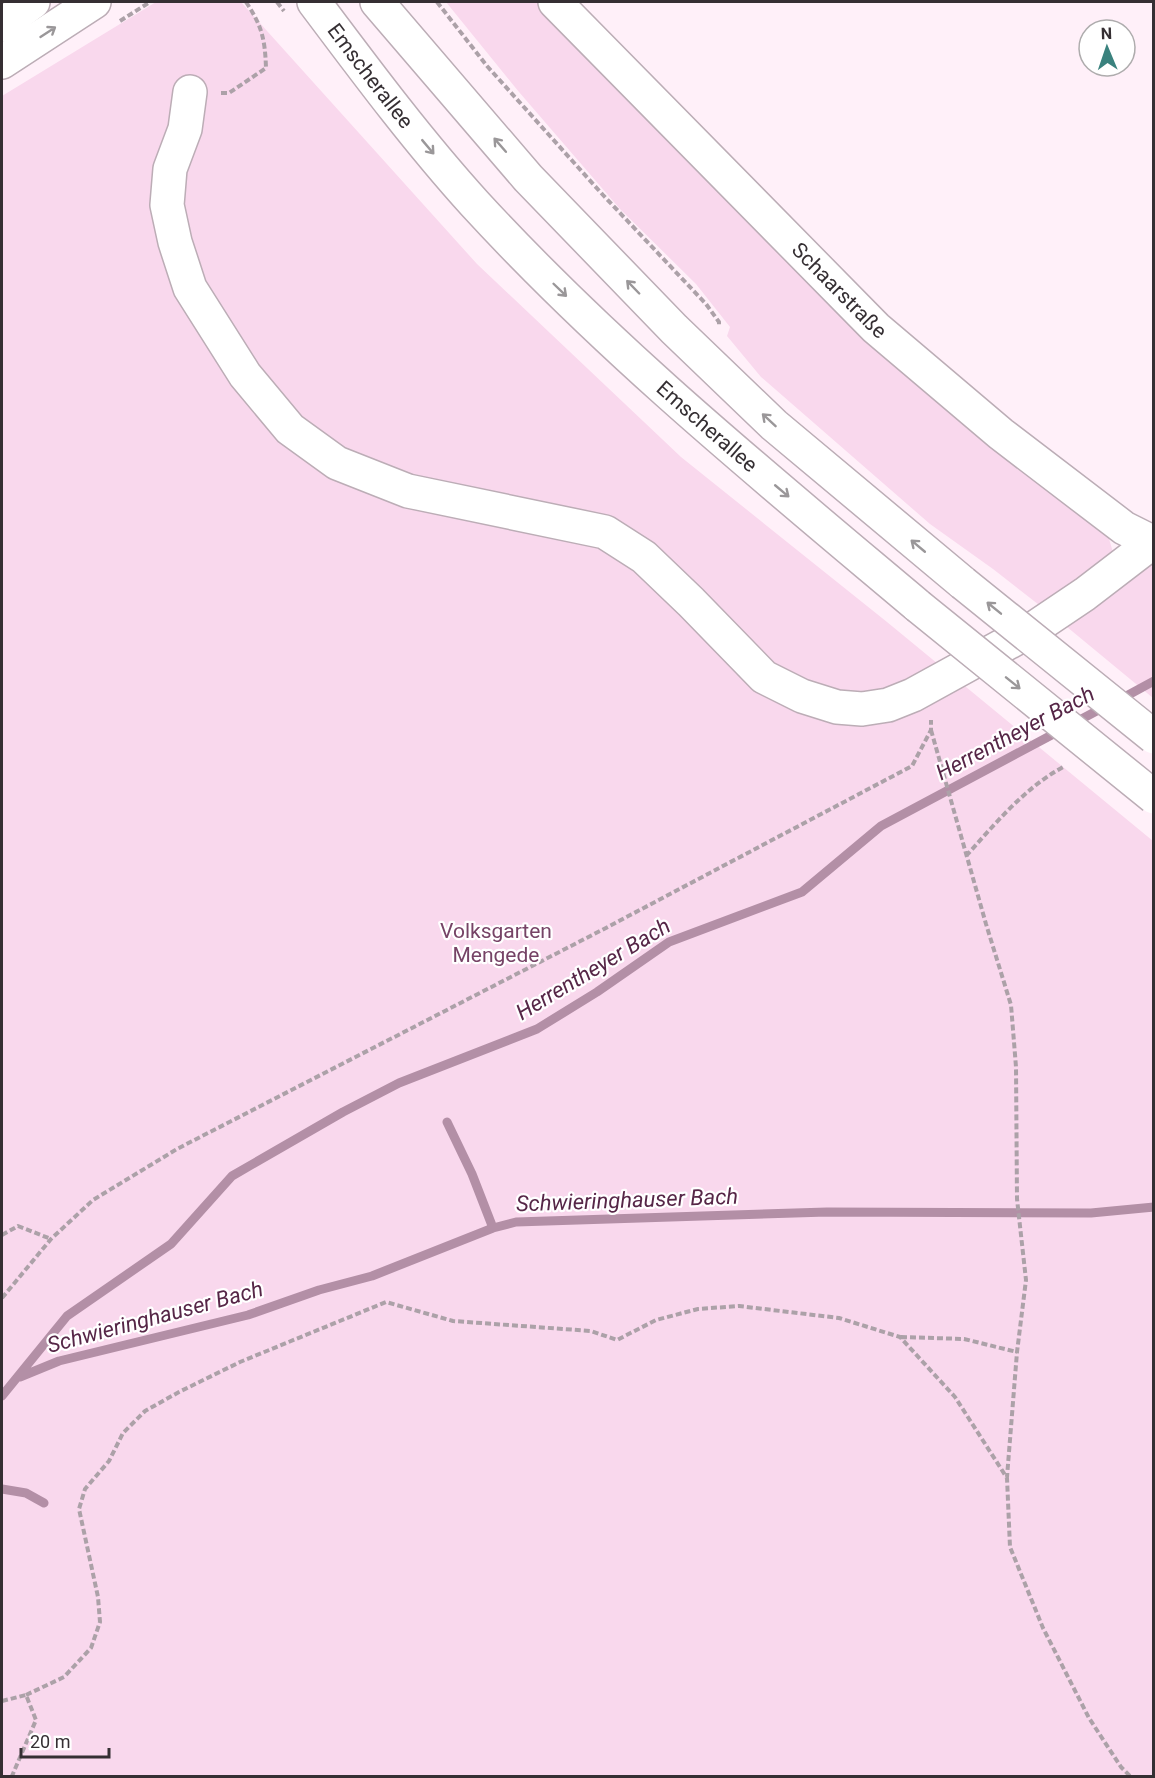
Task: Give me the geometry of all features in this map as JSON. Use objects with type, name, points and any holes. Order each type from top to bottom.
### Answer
[{"type":"main road","points":[[2,25],[33,2]]},
{"type":"main road","points":[[2,62],[94,2]]},
{"type":"main road","name":"Emscherallee","points":[[314,2],[407,122],[474,203],[606,335],[710,430],[918,606],[1154,796]]},
{"type":"main road","name":"Schaarstraße","points":[[555,2],[876,328],[1020,448],[1124,528],[1153,541]]},
{"type":"main road","points":[[384,6],[528,178],[719,373],[774,425],[963,583],[1154,737]]},
{"type":"main road","points":[[190,92],[185,129],[170,169],[167,205],[175,242],[190,288],[245,375],[290,429],[337,463],[408,491],[605,532],[644,557],[764,677],[802,696],[837,707],[862,709],[888,705],[913,695],[1033,629],[1085,594],[1153,541]]},
{"type":"path","points":[[190,92],[229,93],[266,68],[265,42],[257,18],[246,2]]},
{"type":"path","points":[[437,2],[503,83],[603,195],[706,304],[719,322],[719,373]]},
{"type":"path","points":[[931,684],[931,730],[1011,1005],[1016,1067],[1017,1198],[1026,1280],[1017,1352],[1007,1478],[1010,1546],[1039,1618],[1089,1718],[1121,1767],[1130,1776]]},
{"type":"path","points":[[2,1298],[51,1239],[93,1200],[177,1149],[602,930],[912,766],[931,730]]},
{"type":"path","points":[[966,856],[1016,803],[1047,775],[1066,765]]},
{"type":"path","points":[[2,1234],[18,1226],[51,1239]]},
{"type":"path","points":[[2,1701],[26,1695],[64,1677],[91,1648],[100,1622],[98,1597],[79,1509],[86,1489],[109,1461],[123,1432],[146,1411],[179,1392],[240,1362],[386,1302],[453,1321],[591,1331],[617,1340],[656,1320],[698,1309],[739,1306],[839,1318],[900,1337],[964,1340],[1017,1352]]},
{"type":"path","points":[[900,1337],[955,1396],[1007,1478]]},
{"type":"path","points":[[12,1776],[36,1720],[26,1695]]},
{"type":"green space","name":"Volksgarten Mengede","points":[[156,2],[241,2],[477,264],[681,457],[887,622],[1153,841],[1153,1776],[2,1776],[2,96]]},
{"type":"green space","points":[[446,2],[541,2],[1107,532],[1115,559],[1043,608],[930,524],[761,377],[727,336],[730,327],[696,284],[620,209],[519,92]]},
{"type":"green space","points":[[1153,550],[1153,698],[1061,622]]},
{"type":"waterway","name":"Herrentheyer Bach","points":[[1119,700],[1154,681]]},
{"type":"waterway","name":"Herrentheyer Bach","points":[[1074,723],[1106,706]]},
{"type":"waterway","name":"Herrentheyer Bach","points":[[2,1396],[67,1316],[171,1244],[232,1176],[343,1112],[399,1083],[537,1029],[597,992],[669,942],[802,892],[881,826],[1061,730]]},
{"type":"waterway","points":[[447,1122],[472,1174],[493,1228]]},
{"type":"waterway","name":"Schwieringhauser Bach","points":[[20,1377],[59,1361],[248,1315],[319,1290],[372,1276],[493,1228],[516,1222],[827,1212],[1091,1213],[1154,1207]]},
{"type":"waterway","points":[[2,1489],[26,1493],[44,1503]]}]
